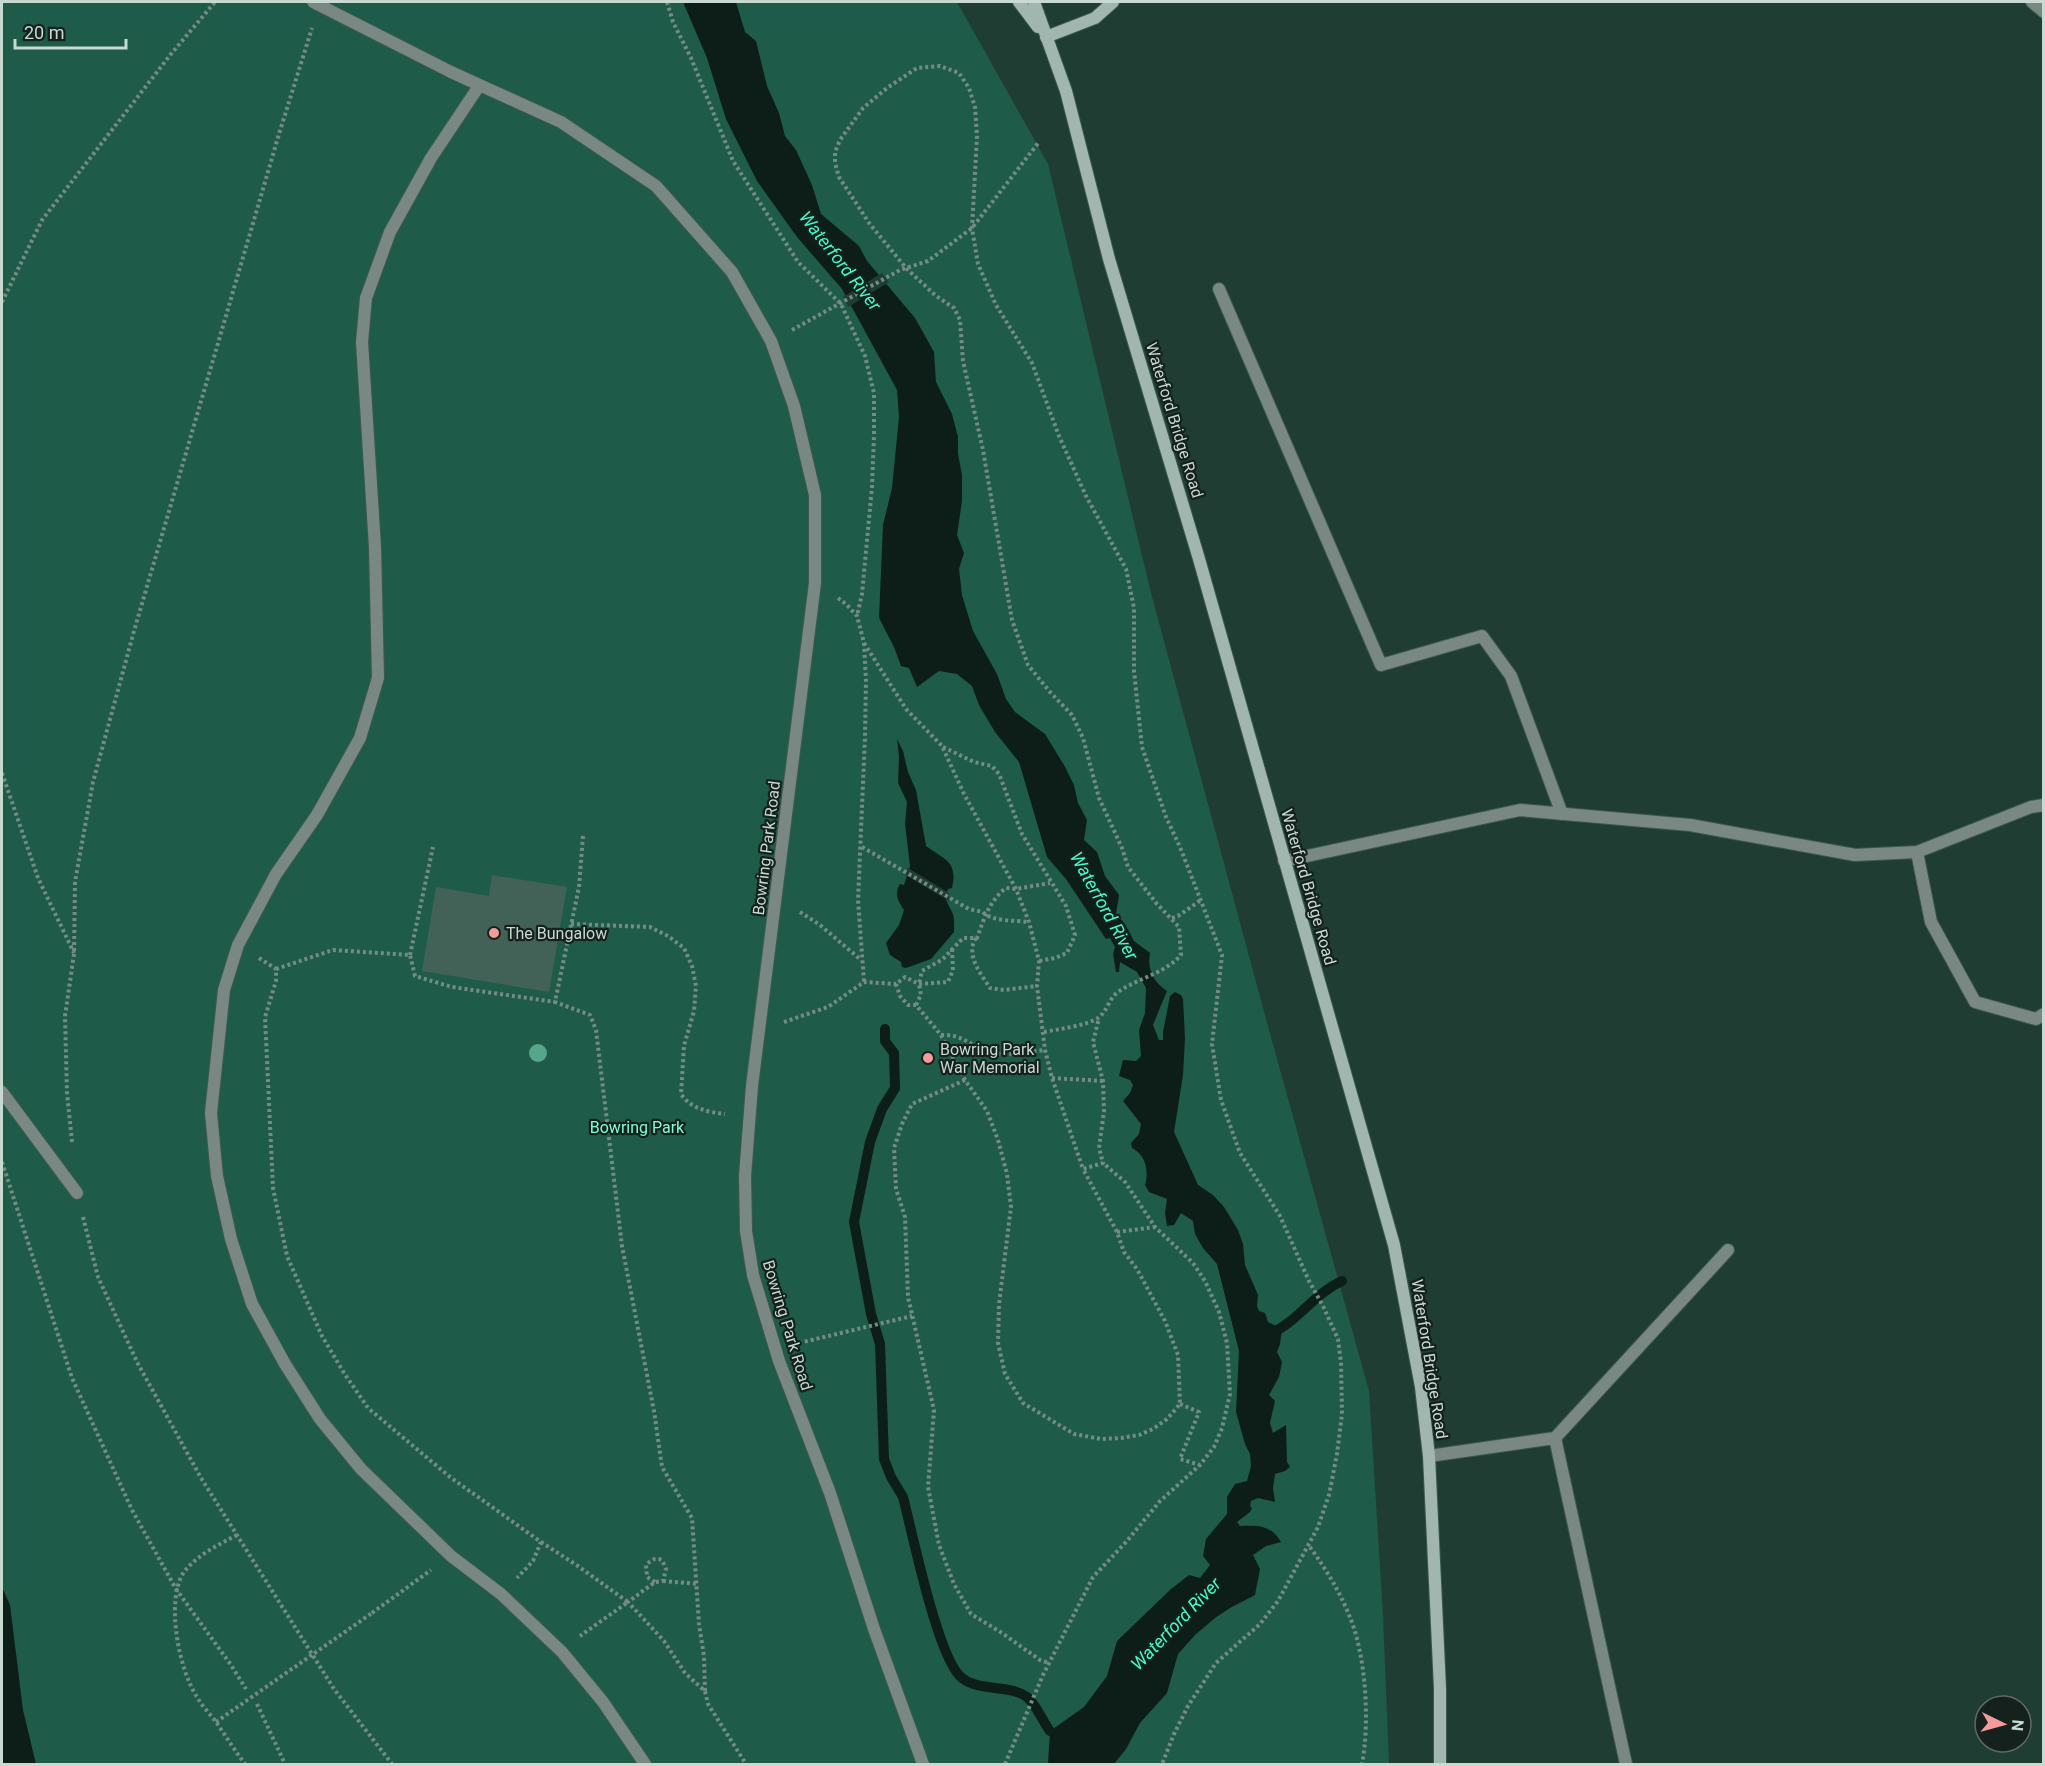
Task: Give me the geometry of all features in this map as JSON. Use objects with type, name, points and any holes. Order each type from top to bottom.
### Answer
[{"type":"main road","name":"Waterford Bridge Road","points":[[1019,2],[1046,37]]},
{"type":"main road","name":"Waterford Bridge Road","points":[[1034,2],[1066,91],[1109,259],[1199,559],[1394,1245],[1421,1387],[1429,1456],[1440,1688],[1440,1764]]},
{"type":"main road","points":[[1046,37],[1095,18],[1113,2]]},
{"type":"street","name":"Bowring Park Road","points":[[313,2],[479,86],[561,122],[656,186],[732,272],[771,341],[794,406],[815,495],[815,583],[760,1023],[745,1176],[746,1231],[753,1275],[775,1348],[830,1493],[874,1629],[923,1764]]},
{"type":"street","points":[[2032,2],[2043,12]]},
{"type":"street","points":[[479,86],[431,158],[390,232],[366,298],[362,342],[375,547],[378,678],[360,738],[317,814],[276,874],[238,945],[224,990],[211,1113],[217,1176],[231,1239],[252,1304],[285,1364],[320,1419],[361,1469],[451,1556],[501,1594],[562,1652],[603,1702],[645,1764]]},
{"type":"street","points":[[1219,289],[1381,665],[1482,636],[1510,676],[1562,814]]},
{"type":"street","points":[[1284,861],[1520,810],[1690,825],[1855,855],[1917,852],[2031,807],[2043,805]]},
{"type":"street","points":[[1917,852],[1931,922],[1975,1002],[2036,1019],[2043,1014]]},
{"type":"street","points":[[2,1092],[77,1193]]},
{"type":"street","points":[[1429,1456],[1555,1438],[1728,1250]]},
{"type":"street","points":[[1555,1438],[1626,1764]]},
{"type":"path","points":[[2,302],[42,220],[214,2]]},
{"type":"path","points":[[668,2],[673,22],[691,58],[733,161],[798,262],[843,303],[865,356],[874,393],[872,487],[862,594],[857,616],[864,643],[866,680],[862,847],[858,900],[864,982]]},
{"type":"path","points":[[72,1149],[67,1093],[65,1016],[74,954],[75,882],[93,782],[137,619],[279,134],[314,24]]},
{"type":"path","points":[[1005,1764],[1043,1675],[1093,1577],[1127,1542],[1160,1501],[1200,1465],[1214,1447],[1230,1394],[1227,1343],[1218,1312],[1205,1281],[1193,1263],[1155,1227],[1125,1182],[1103,1163],[1099,1148],[1104,1111],[1103,1081],[1093,1042],[1099,1018],[1116,993],[1148,978],[1181,955],[1179,927],[1157,904],[1128,867],[1122,848],[1099,798],[1083,738],[1072,715],[1028,665],[1012,620],[982,450],[963,361],[960,320],[954,308],[936,296],[906,268],[869,223],[839,177],[835,163],[835,152],[840,140],[863,108],[887,88],[918,68],[940,66],[959,73],[969,87],[975,107],[977,136],[972,228],[978,264],[996,304],[1032,363],[1059,436],[1086,496],[1126,568],[1134,608],[1134,671],[1142,747],[1166,818],[1180,847],[1222,955],[1212,1044],[1221,1100],[1240,1153],[1280,1216],[1338,1340],[1342,1414],[1329,1495],[1318,1527],[1278,1601],[1260,1624],[1216,1663],[1188,1707],[1162,1764]]},
{"type":"path","points":[[771,341],[900,270],[928,261],[972,228],[1039,142]]},
{"type":"path","points":[[864,643],[906,709],[942,746],[974,762],[992,766],[999,774],[1022,834],[1066,906],[1076,936],[1066,953],[1039,962]]},
{"type":"path","points":[[916,1005],[941,1035],[965,1080],[987,1111],[1007,1174],[1011,1207],[999,1304],[998,1343],[1005,1374],[1023,1403],[1074,1434],[1101,1439],[1139,1435],[1167,1419],[1180,1404],[1178,1356],[1165,1321],[1137,1269],[1124,1252],[1117,1232],[1083,1169],[1052,1078],[1045,1050],[1037,986],[1039,962],[1029,922],[1016,889],[964,794],[942,746]]},
{"type":"path","points":[[2,773],[38,878],[74,954]]},
{"type":"path","points":[[555,1002],[579,887],[583,836]]},
{"type":"path","points":[[433,847],[410,955],[415,976],[452,987],[555,1002],[590,1015],[596,1030],[622,1246],[654,1411],[662,1467],[692,1518],[705,1691],[708,1704],[746,1764]]},
{"type":"path","points":[[862,847],[969,909],[983,912],[986,915],[1029,922]]},
{"type":"path","points":[[1037,986],[1004,990],[990,988],[974,960],[973,944],[996,896],[1006,888],[1016,889],[1050,883]]},
{"type":"path","points":[[777,897],[820,925],[861,960]]},
{"type":"path","points":[[1172,918],[1201,900]]},
{"type":"path","points":[[571,924],[650,927],[668,936],[684,948],[692,966],[696,986],[694,1011],[684,1046],[681,1094],[687,1103],[696,1107],[718,1113],[750,1117]]},
{"type":"path","points":[[916,1005],[921,995],[919,984],[922,971],[943,959],[963,938],[977,938]]},
{"type":"path","points":[[238,945],[276,969]]},
{"type":"path","points":[[760,1023],[776,1025],[828,1007],[864,982],[896,984],[905,977],[919,984],[948,982],[953,970],[952,949]]},
{"type":"path","points":[[276,969],[333,950],[410,955]]},
{"type":"path","points":[[276,969],[276,981],[265,1017],[273,1188],[287,1256],[322,1336],[368,1408],[450,1477],[628,1602],[664,1641],[685,1673],[705,1691]]},
{"type":"path","points":[[896,984],[900,996],[908,1005],[916,1005]]},
{"type":"path","points":[[1044,1032],[1068,1028],[1099,1018]]},
{"type":"path","points":[[941,1035],[961,1037],[987,1051],[1019,1053],[1045,1050]]},
{"type":"path","points":[[1052,1078],[1103,1081]]},
{"type":"path","points":[[965,1080],[912,1104],[894,1148],[896,1189],[905,1216],[906,1268],[912,1316],[934,1410],[928,1487],[939,1545],[954,1584],[970,1614],[1049,1664]]},
{"type":"path","points":[[2,1162],[72,1378],[132,1510],[176,1589],[246,1689]]},
{"type":"path","points":[[1083,1169],[1103,1163]]},
{"type":"path","points":[[77,1193],[98,1277],[137,1362],[201,1478],[334,1689],[392,1764]]},
{"type":"path","points":[[1117,1232],[1155,1227]]},
{"type":"path","points":[[775,1348],[912,1316]]},
{"type":"path","points":[[1180,1404],[1199,1412],[1180,1459],[1200,1465]]},
{"type":"path","points":[[237,1535],[214,1547],[191,1564],[176,1589],[174,1605],[179,1650],[195,1695],[245,1764]]},
{"type":"path","points":[[501,1594],[533,1561],[541,1542]]},
{"type":"path","points":[[1309,1547],[1341,1598],[1350,1617],[1359,1654],[1366,1721],[1362,1764]]},
{"type":"path","points":[[216,1722],[451,1556]]},
{"type":"path","points":[[655,1582],[647,1577],[646,1565],[658,1558],[662,1560],[666,1569],[663,1581]]},
{"type":"path","points":[[562,1652],[655,1582],[698,1584]]},
{"type":"path","points":[[257,1704],[285,1764]]},
{"type":"green space","name":"Bowring Park","points":[[2,2],[957,2],[1048,164],[1151,593],[1369,1391],[1383,1615],[1389,1764],[2,1764]]},
{"type":"water","name":"Waterford River","points":[[683,2],[736,2],[745,32],[756,41],[767,86],[779,113],[785,136],[796,150],[812,185],[821,214],[859,246],[867,261],[915,318],[934,352],[936,382],[952,414],[958,437],[962,501],[957,535],[964,553],[959,569],[962,595],[973,631],[997,674],[1006,699],[1015,712],[1045,734],[1074,785],[1078,803],[1087,820],[1084,840],[1097,852],[1105,876],[1119,895],[1116,914],[1125,924],[1134,941],[1150,953],[1149,964],[1152,975],[1167,991],[1153,1025],[1159,1040],[1163,1040],[1170,996],[1175,992],[1183,999],[1185,1038],[1183,1075],[1174,1132],[1198,1185],[1213,1195],[1224,1207],[1238,1230],[1243,1244],[1245,1265],[1258,1295],[1259,1311],[1265,1313],[1268,1322],[1282,1329],[1277,1352],[1282,1362],[1279,1377],[1269,1395],[1275,1401],[1270,1423],[1273,1433],[1286,1425],[1287,1462],[1290,1467],[1275,1474],[1273,1488],[1275,1502],[1258,1498],[1251,1501],[1250,1512],[1237,1522],[1240,1526],[1259,1526],[1269,1529],[1281,1542],[1266,1546],[1253,1555],[1260,1569],[1255,1595],[1215,1618],[1178,1654],[1167,1693],[1140,1723],[1126,1749],[1114,1764],[1048,1764],[1050,1731],[1084,1707],[1107,1676],[1117,1641],[1171,1589],[1189,1575],[1200,1578],[1210,1565],[1203,1556],[1206,1539],[1227,1514],[1227,1497],[1235,1484],[1247,1481],[1251,1466],[1250,1454],[1236,1412],[1239,1351],[1217,1264],[1203,1248],[1195,1234],[1193,1221],[1181,1213],[1174,1225],[1167,1226],[1165,1213],[1167,1199],[1149,1192],[1145,1185],[1147,1174],[1145,1164],[1137,1151],[1132,1148],[1131,1143],[1139,1134],[1141,1124],[1123,1101],[1133,1085],[1130,1080],[1119,1076],[1123,1060],[1136,1061],[1141,1056],[1139,1030],[1145,1013],[1146,988],[1137,972],[1120,962],[1119,972],[1116,972],[1113,954],[1115,947],[1110,938],[1106,939],[1066,879],[1047,857],[1019,762],[995,732],[979,705],[972,686],[957,674],[939,671],[917,687],[909,668],[901,666],[879,618],[883,525],[892,488],[899,417],[897,390],[842,289],[797,237],[757,181],[726,119],[707,58]]},
{"type":"water","points":[[897,739],[916,790],[926,846],[944,858],[953,872],[952,888],[948,889],[946,896],[954,917],[954,932],[931,959],[906,968],[890,955],[886,943],[899,925],[904,910],[897,891],[900,884],[904,885],[910,866],[905,824],[907,802],[898,783]]},
{"type":"water","points":[[2,1587],[10,1605],[23,1710],[36,1764],[2,1764]]},
{"type":"pier","points":[[882,273],[889,282],[848,307],[843,297]]},
{"type":"pier","points":[[908,868],[949,893],[949,901],[904,874]]},
{"type":"building","name":"The Bungalow","points":[[492,875],[567,887],[549,992],[422,971],[436,887],[489,896]]},
{"type":"waterway","points":[[885,1029],[885,1041],[894,1053],[895,1088],[882,1109],[870,1142],[854,1222],[871,1314],[880,1344],[884,1459],[903,1497],[935,1622],[953,1666],[962,1678],[969,1682],[1020,1693],[1027,1697],[1050,1731]]},
{"type":"waterway","points":[[1268,1335],[1288,1323],[1322,1293],[1342,1281]]},
{"type":"place","name":"The Bungalow","points":[[494,933]]},
{"type":"place","name":"Bowring Park War Memorial","points":[[928,1058]]}]
